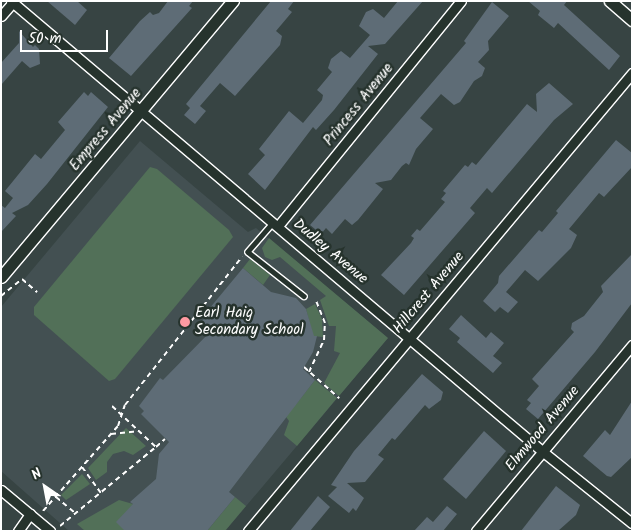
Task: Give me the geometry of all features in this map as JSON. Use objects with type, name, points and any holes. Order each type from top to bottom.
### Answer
[{"type":"street","name":"Empress Avenue","points":[[1,277],[233,1]]},
{"type":"street","name":"Princess Avenue","points":[[276,224],[461,1]]},
{"type":"street","points":[[610,1],[632,20]]},
{"type":"street","name":"Dudley Avenue","points":[[12,2],[276,224],[542,452],[632,523]]},
{"type":"street","points":[[1,16],[12,2]]},
{"type":"street","name":"Hillcrest Avenue","points":[[248,531],[632,73]]},
{"type":"street","name":"Elmwood Avenue","points":[[476,531],[632,344]]},
{"type":"street","points":[[1,490],[50,531]]},
{"type":"street","points":[[18,531],[30,514]]},
{"type":"lane","points":[[276,224],[248,252],[304,296]]},
{"type":"path","points":[[43,511],[112,434],[126,405],[244,254]]},
{"type":"path","points":[[1,296],[22,279],[37,292]]},
{"type":"path","points":[[309,372],[324,340],[325,323],[316,301]]},
{"type":"path","points":[[304,367],[338,398]]},
{"type":"path","points":[[112,406],[156,447]]},
{"type":"path","points":[[112,434],[124,435],[139,430]]},
{"type":"path","points":[[60,526],[165,439]]},
{"type":"path","points":[[82,467],[100,493]]},
{"type":"path","points":[[56,497],[75,514]]},
{"type":"shaded area","name":"Earl Haig Secondary School","points":[[140,141],[248,232],[256,228],[388,338],[225,531],[69,531],[1,471],[1,307]]},
{"type":"green space","points":[[150,167],[157,169],[229,230],[233,237],[115,379],[109,381],[34,315],[34,307]]},
{"type":"green space","points":[[269,238],[388,338],[339,396],[324,383],[340,353],[334,351],[336,326],[329,326],[320,300],[326,296],[280,257],[272,260],[265,257],[262,248]]},
{"type":"green space","points":[[250,259],[270,275],[263,285],[243,268]]},
{"type":"green space","points":[[315,304],[322,319],[323,337],[313,336],[306,309]]},
{"type":"green space","points":[[315,380],[337,398],[297,446],[284,435],[289,421],[284,414],[297,403]]},
{"type":"green space","points":[[126,428],[146,446],[133,455],[124,451],[113,454],[107,462],[107,472],[96,480],[88,468]]},
{"type":"green space","points":[[82,474],[90,484],[66,500],[61,495]]},
{"type":"green space","points":[[235,497],[246,506],[225,531],[207,531]]},
{"type":"green space","points":[[119,500],[133,504],[126,531],[85,531],[77,524]]},
{"type":"building","points":[[47,1],[77,1],[87,10],[75,25]]},
{"type":"building","points":[[168,1],[193,1],[189,6],[192,8],[131,76],[109,58],[140,21],[150,12],[153,15],[159,13]]},
{"type":"building","points":[[271,1],[294,1],[288,9],[292,12],[276,31],[282,36],[280,45],[235,96],[220,83],[200,106],[206,111],[195,124],[184,115],[190,108],[186,104]]},
{"type":"building","points":[[398,1],[423,1],[385,44],[368,46],[378,54],[334,110],[316,130],[313,127],[265,190],[248,174],[265,155],[259,149],[289,111],[303,123],[322,100],[323,95],[317,90],[332,72],[328,68],[331,59],[341,51],[350,58],[370,35],[359,26],[366,12],[373,9],[384,18]]},
{"type":"building","points":[[528,1],[567,1],[564,5],[620,56],[609,70],[558,23],[554,28],[538,15],[540,11]]},
{"type":"building","points":[[492,2],[509,16],[488,41],[489,50],[478,62],[485,68],[482,76],[474,81],[460,102],[454,105],[441,94],[420,118],[433,129],[416,149],[409,165],[406,163],[402,166],[391,180],[375,183],[383,189],[358,220],[352,225],[345,219],[332,234],[326,228],[321,234],[310,225],[466,43],[464,41]]},
{"type":"building","points":[[19,31],[33,47],[35,45],[39,49],[40,64],[30,68],[22,61],[1,85],[1,63],[19,43]]},
{"type":"building","points":[[549,83],[573,104],[554,120],[492,193],[487,188],[470,208],[475,213],[404,295],[381,275],[411,243],[414,238],[411,236],[417,229],[420,231],[445,202],[441,199],[446,193],[443,191],[465,165],[468,167],[472,162],[476,165],[527,104],[537,112],[536,94]]},
{"type":"building","points":[[84,92],[88,96],[91,92],[108,107],[28,205],[12,213],[16,216],[1,232],[1,205],[5,208],[13,198],[5,191],[35,154],[41,159],[65,130],[58,122]]},
{"type":"building","points":[[616,140],[632,153],[632,167],[604,197],[599,193],[569,229],[577,235],[571,248],[538,281],[525,270],[506,292],[518,302],[508,313],[500,307],[495,312],[483,301],[498,283],[499,276],[539,230],[542,232],[558,213],[556,211]]},
{"type":"building","points":[[632,254],[632,303],[595,352],[538,419],[526,409],[531,403],[527,400],[539,386],[532,379],[574,332],[571,329],[572,323],[584,316],[603,292],[601,286]]},
{"type":"building","name":"Earl Haig Secondary School","points":[[243,268],[271,292],[296,298],[306,309],[314,336],[317,336],[313,352],[303,369],[315,380],[229,492],[235,497],[207,531],[125,531],[116,522],[133,504],[130,502],[156,479],[159,454],[169,442],[141,414],[144,411],[139,406],[160,378],[163,380],[210,332],[200,323],[206,317],[204,315]]},
{"type":"building","points":[[461,315],[486,338],[491,332],[504,343],[493,356],[502,363],[493,373],[457,342],[460,338],[449,329]]},
{"type":"building","points":[[422,374],[443,392],[441,400],[429,409],[425,405],[395,440],[392,438],[378,455],[384,459],[365,482],[347,483],[364,498],[356,511],[353,508],[349,513],[328,496],[337,487],[331,485],[354,451]]},
{"type":"building","points":[[632,401],[632,457],[611,477],[607,476],[583,456],[605,430],[610,435]]},
{"type":"building","points":[[484,431],[506,451],[466,499],[443,479]]},
{"type":"building","points":[[556,486],[580,505],[576,515],[558,531],[521,531]]},
{"type":"building","points":[[318,496],[330,507],[310,531],[290,531]]},
{"type":"building","points":[[447,506],[457,514],[443,531],[414,531],[427,517],[433,522]]},
{"type":"place","name":"Earl Haig Secondary School","points":[[185,322]]}]
